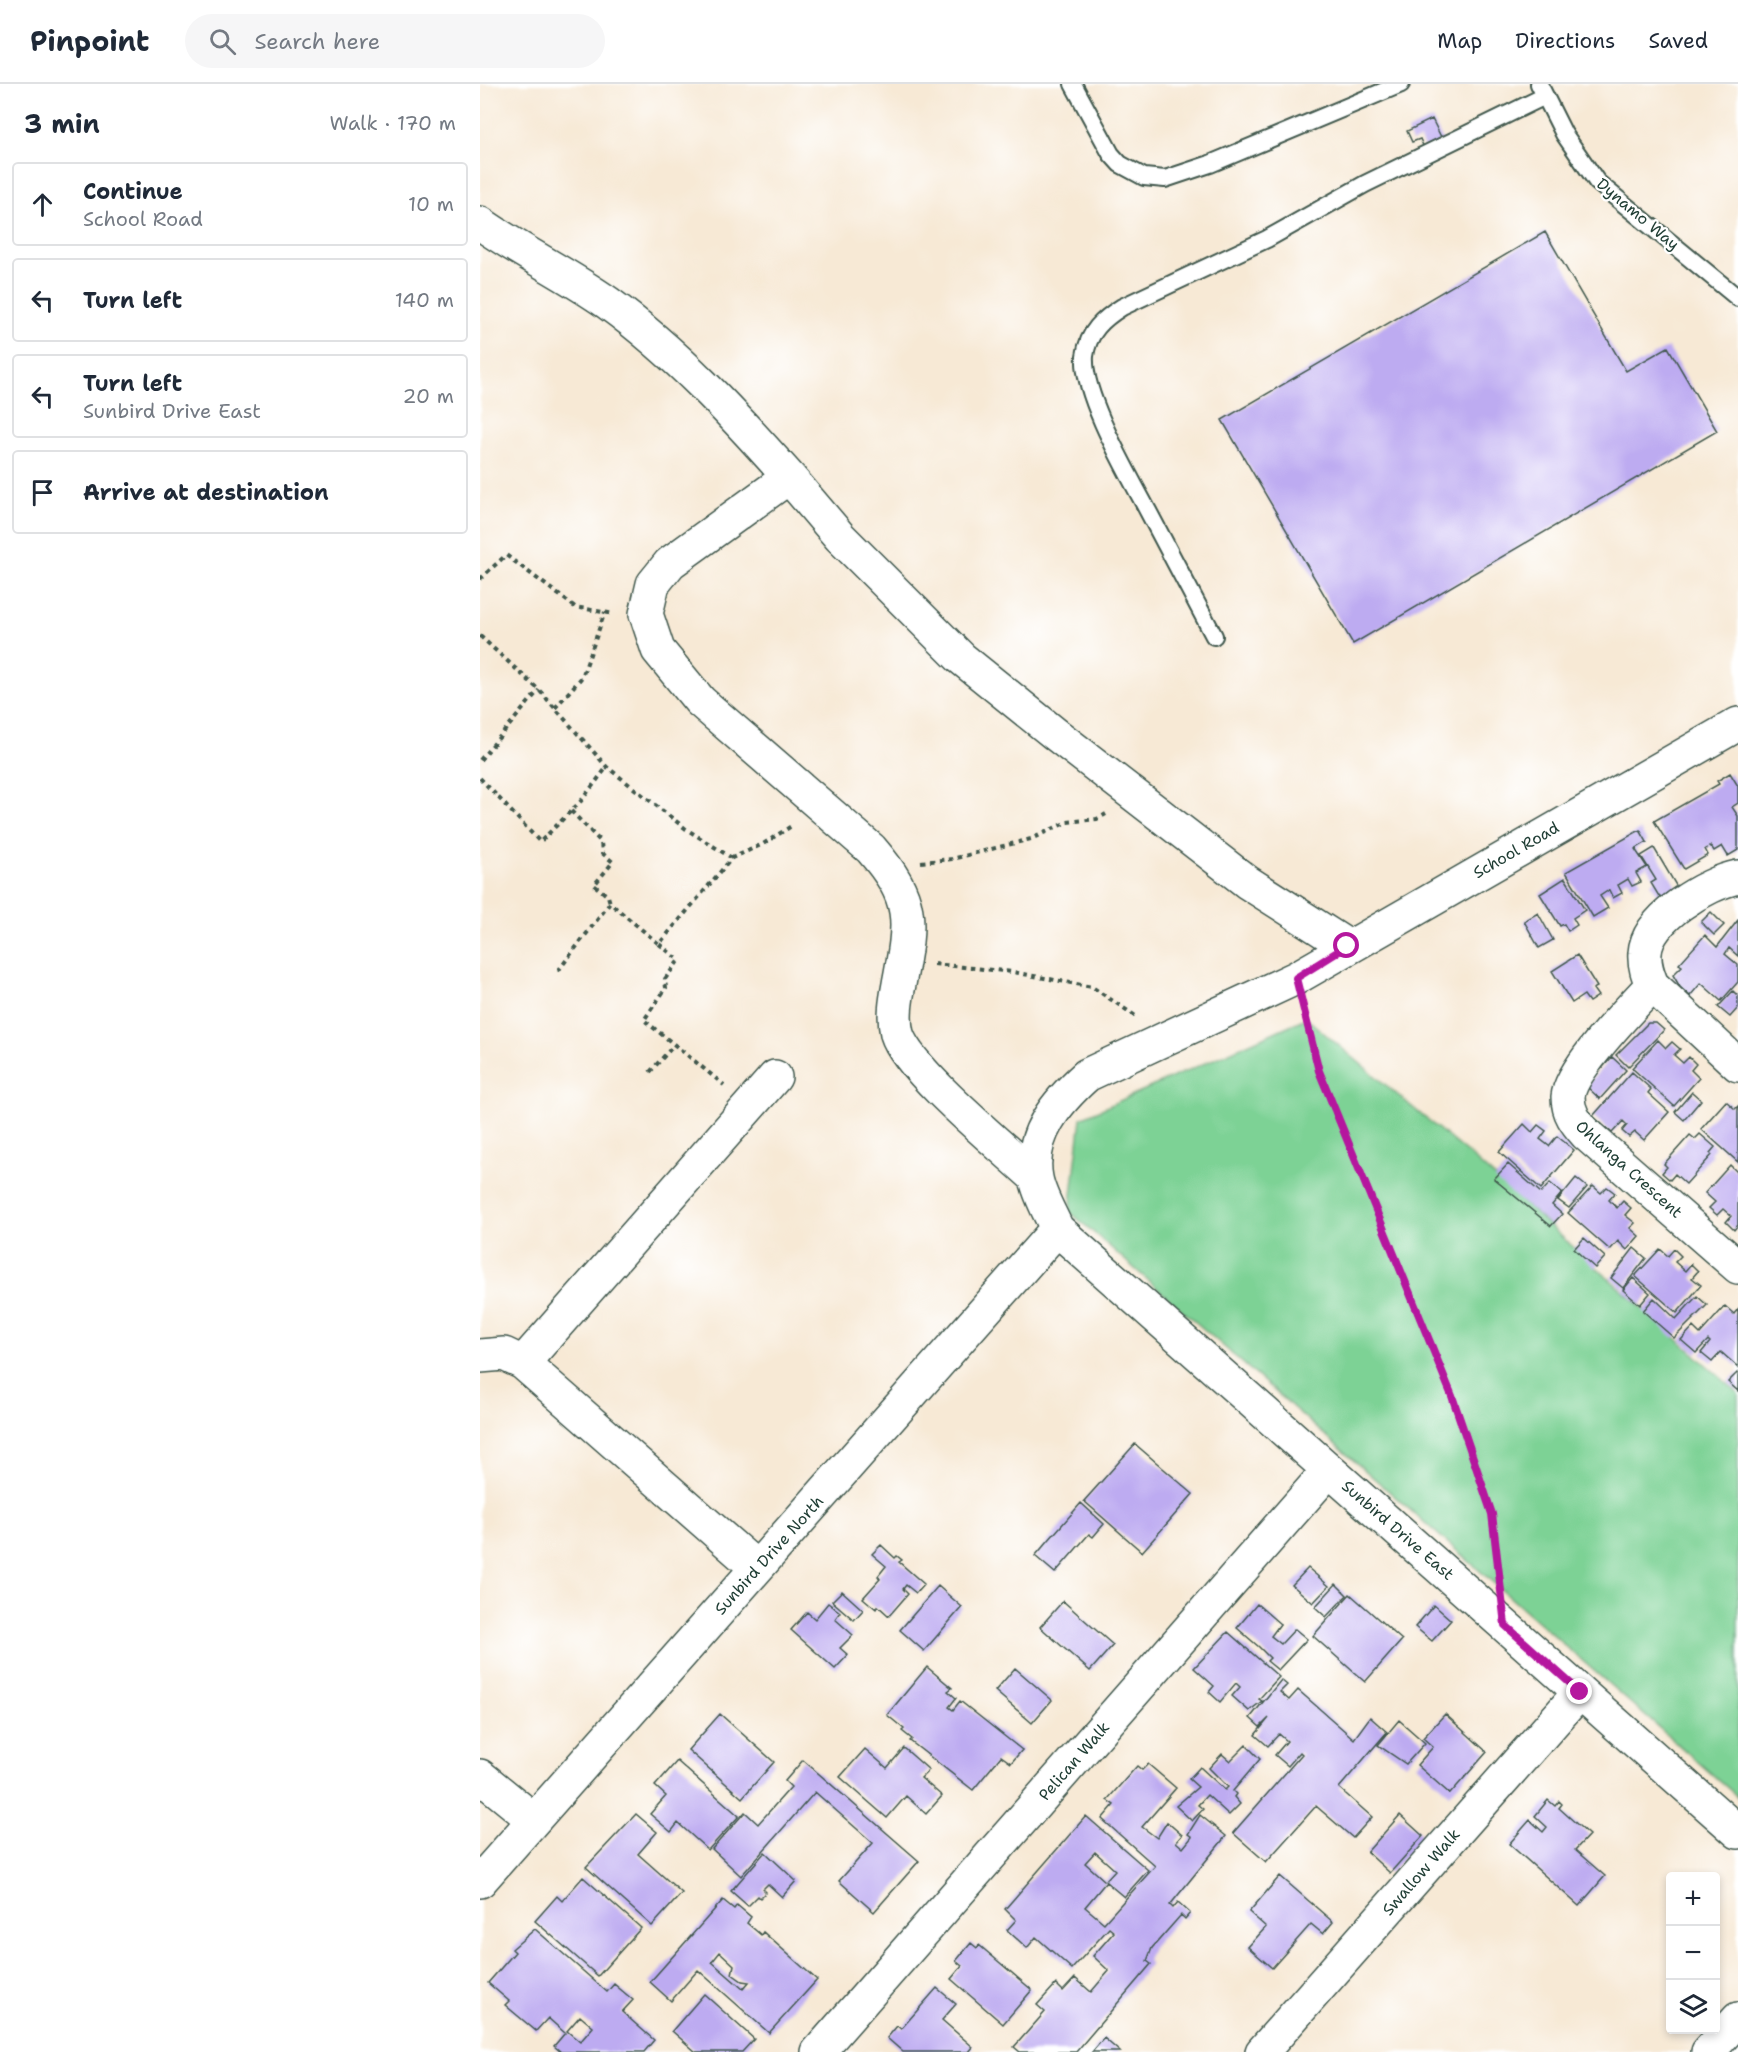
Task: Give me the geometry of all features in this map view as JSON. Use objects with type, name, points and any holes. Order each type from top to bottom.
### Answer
[{"type":"street","points":[[480,223],[608,303],[674,357],[745,428],[840,537],[961,658],[1247,882],[1347,946]]},
{"type":"street","points":[[789,477],[670,563],[653,584],[646,614],[658,650],[700,701],[871,849],[887,868],[899,886],[907,909],[908,933],[894,1017],[898,1035],[915,1062],[1036,1178],[1057,1229]]},
{"type":"street","name":"School Road","points":[[1036,1178],[1035,1158],[1040,1133],[1050,1113],[1067,1093],[1087,1076],[1152,1043],[1200,1025],[1296,978],[1347,946],[1738,724]]},
{"type":"street","points":[[1738,877],[1702,890],[1662,920],[1652,934],[1645,952],[1647,971],[1652,985],[1738,1065]]},
{"type":"street","name":"Ohlanga Crescent","points":[[1652,985],[1615,1026],[1572,1083],[1568,1095],[1573,1119],[1738,1267]]},
{"type":"street","points":[[523,1363],[775,1077]]},
{"type":"street","name":"Sunbird Drive East","points":[[1057,1229],[1738,1832]]},
{"type":"street","name":"Sunbird Drive North","points":[[480,1881],[1057,1229]]},
{"type":"street","points":[[480,1356],[504,1354],[523,1363],[757,1568]]},
{"type":"street","name":"Pelican Walk","points":[[818,2052],[1329,1470]]},
{"type":"street","name":"Swallow Walk","points":[[1262,2052],[1580,1692]]},
{"type":"street","points":[[480,1776],[534,1820]]},
{"type":"street","points":[[1708,2052],[1738,2019]]},
{"type":"lane","points":[[1073,84],[1111,154],[1120,164],[1144,177],[1165,179],[1210,164],[1401,84]]},
{"type":"lane","points":[[1214,636],[1108,435],[1087,375],[1085,355],[1091,337],[1101,320],[1122,307],[1267,239],[1542,90]]},
{"type":"lane","name":"Dynamo Way","points":[[1542,90],[1564,134],[1597,182],[1738,298]]},
{"type":"path","points":[[480,579],[506,555],[574,607],[630,616],[646,614]]},
{"type":"path","points":[[555,708],[582,677],[605,612]]},
{"type":"path","points":[[480,636],[539,690],[607,768],[686,829],[732,858]]},
{"type":"path","points":[[480,760],[539,690]]},
{"type":"path","points":[[480,778],[540,842],[571,811],[607,768]]},
{"type":"path","points":[[887,868],[909,863],[952,860],[1030,839],[1067,822],[1097,819],[1131,792]]},
{"type":"path","points":[[659,944],[732,858],[763,844],[821,808]]},
{"type":"path","points":[[571,811],[601,842],[602,853],[613,862],[594,885],[608,896],[610,903],[679,960],[665,980],[666,988],[644,1020],[730,1090]]},
{"type":"path","points":[[558,971],[610,903]]},
{"type":"path","points":[[903,963],[992,970],[1092,987],[1135,1014],[1152,1043]]},
{"type":"path","points":[[1296,978],[1319,1071],[1452,1396],[1492,1514],[1505,1625]]},
{"type":"path","points":[[650,1072],[674,1045]]},
{"type":"green space","points":[[1306,1018],[1473,1158],[1738,1393],[1738,1797],[1070,1212],[1081,1118]]},
{"type":"building","points":[[1432,119],[1444,143],[1426,152],[1420,139],[1412,142],[1407,131]]},
{"type":"building","points":[[1545,232],[1626,371],[1668,347],[1717,431],[1353,644],[1222,420]]},
{"type":"building","points":[[1730,773],[1738,786],[1738,803],[1732,807],[1738,816],[1738,850],[1728,856],[1722,846],[1714,851],[1711,846],[1705,849],[1708,855],[1684,869],[1654,821],[1719,784],[1717,781]]},
{"type":"building","points":[[1640,830],[1647,842],[1635,849],[1647,867],[1636,873],[1641,882],[1632,886],[1628,879],[1618,885],[1622,893],[1613,898],[1609,890],[1600,896],[1608,908],[1593,917],[1566,872]]},
{"type":"building","points":[[1654,848],[1677,887],[1660,898],[1651,883],[1656,880],[1641,856]]},
{"type":"building","points":[[1565,878],[1585,910],[1573,918],[1577,925],[1568,931],[1564,924],[1560,926],[1540,894]]},
{"type":"building","points":[[1711,912],[1724,925],[1714,935],[1701,922]]},
{"type":"building","points":[[1538,913],[1553,940],[1539,948],[1524,921]]},
{"type":"building","points":[[1738,920],[1738,956],[1729,948],[1725,954],[1738,965],[1738,982],[1721,1001],[1701,983],[1690,996],[1680,987],[1673,975],[1682,966],[1679,964],[1705,935],[1717,947]]},
{"type":"building","points":[[1577,955],[1597,987],[1593,989],[1598,996],[1589,1002],[1584,995],[1572,1003],[1552,971]]},
{"type":"building","points":[[1733,991],[1738,996],[1738,1008],[1730,1017],[1718,1007]]},
{"type":"building","points":[[1648,1023],[1656,1023],[1664,1030],[1628,1067],[1616,1055]]},
{"type":"building","points":[[1658,1040],[1666,1048],[1672,1042],[1680,1049],[1674,1055],[1683,1063],[1689,1057],[1696,1064],[1691,1070],[1699,1078],[1674,1106],[1632,1068]]},
{"type":"building","points":[[1612,1057],[1626,1070],[1600,1099],[1586,1086]]},
{"type":"building","points":[[1632,1072],[1651,1089],[1648,1093],[1669,1112],[1644,1140],[1635,1132],[1629,1137],[1622,1131],[1627,1125],[1623,1121],[1612,1133],[1593,1116]]},
{"type":"building","points":[[1692,1092],[1701,1100],[1684,1120],[1675,1112]]},
{"type":"building","points":[[1726,1101],[1735,1109],[1738,1106],[1738,1162],[1701,1129]]},
{"type":"building","points":[[1524,1124],[1532,1132],[1538,1125],[1546,1131],[1540,1139],[1549,1146],[1557,1136],[1574,1150],[1541,1189],[1499,1152]]},
{"type":"building","points":[[1700,1134],[1715,1147],[1710,1153],[1712,1155],[1686,1184],[1675,1174],[1670,1180],[1662,1173],[1667,1167],[1664,1164],[1690,1135],[1695,1139]]},
{"type":"building","points":[[1508,1164],[1541,1193],[1550,1183],[1562,1193],[1552,1205],[1562,1214],[1551,1226],[1494,1179]]},
{"type":"building","points":[[1730,1165],[1738,1173],[1738,1225],[1734,1230],[1726,1222],[1731,1216],[1723,1209],[1717,1215],[1709,1208],[1715,1202],[1705,1193]]},
{"type":"building","points":[[1576,1178],[1587,1187],[1569,1208],[1558,1200]]},
{"type":"building","points":[[1593,1186],[1601,1193],[1607,1187],[1615,1193],[1609,1200],[1617,1208],[1623,1201],[1631,1208],[1625,1215],[1635,1223],[1630,1228],[1639,1236],[1627,1250],[1618,1241],[1610,1250],[1568,1213]]},
{"type":"building","points":[[1584,1238],[1605,1257],[1595,1268],[1574,1249]]},
{"type":"building","points":[[1634,1248],[1646,1258],[1623,1288],[1611,1278]]},
{"type":"building","points":[[1660,1249],[1668,1256],[1674,1249],[1681,1256],[1675,1262],[1685,1271],[1691,1264],[1698,1271],[1692,1278],[1701,1285],[1677,1313],[1635,1276]]},
{"type":"building","points":[[1633,1278],[1650,1293],[1640,1305],[1623,1290]]},
{"type":"building","points":[[1697,1296],[1707,1305],[1674,1338],[1643,1311],[1654,1298],[1676,1319]]},
{"type":"building","points":[[1725,1306],[1734,1314],[1738,1309],[1738,1367],[1721,1352],[1712,1362],[1701,1353],[1710,1342],[1708,1340],[1696,1353],[1681,1340],[1693,1327],[1700,1334]]},
{"type":"building","points":[[1738,1372],[1738,1391],[1728,1382]]},
{"type":"building","points":[[1135,1444],[1193,1494],[1142,1552],[1084,1501]]},
{"type":"building","points":[[1081,1503],[1104,1524],[1093,1537],[1089,1534],[1055,1573],[1035,1556]]},
{"type":"building","points":[[881,1545],[895,1558],[897,1556],[902,1560],[899,1562],[924,1584],[916,1593],[906,1585],[903,1589],[908,1594],[889,1616],[878,1606],[876,1609],[863,1598],[880,1579],[878,1576],[886,1566],[872,1554]]},
{"type":"building","points":[[1308,1568],[1329,1586],[1313,1603],[1292,1585]]},
{"type":"building","points":[[1336,1584],[1347,1595],[1326,1617],[1315,1607]]},
{"type":"building","points":[[938,1586],[962,1607],[924,1651],[900,1630]]},
{"type":"building","points":[[842,1591],[863,1610],[854,1620],[832,1601]]},
{"type":"building","points":[[1350,1594],[1402,1640],[1365,1682],[1313,1636]]},
{"type":"building","points":[[1063,1601],[1113,1645],[1090,1671],[1040,1627]]},
{"type":"building","points":[[828,1603],[840,1612],[835,1619],[853,1635],[840,1648],[848,1655],[835,1669],[791,1630],[807,1612],[815,1619]]},
{"type":"building","points":[[1257,1604],[1280,1624],[1271,1636],[1281,1644],[1295,1629],[1307,1639],[1278,1670],[1267,1661],[1270,1658],[1237,1628]]},
{"type":"building","points":[[1434,1605],[1451,1620],[1432,1641],[1415,1627]]},
{"type":"building","points":[[1228,1632],[1279,1677],[1259,1699],[1262,1701],[1249,1711],[1232,1696],[1240,1687],[1236,1683],[1220,1702],[1209,1692],[1214,1686],[1194,1668]]},
{"type":"building","points":[[927,1667],[952,1688],[948,1691],[956,1698],[949,1707],[953,1710],[960,1701],[1022,1750],[1011,1763],[1001,1756],[973,1790],[910,1741],[912,1739],[902,1731],[904,1729],[887,1715]]},
{"type":"building","points":[[1015,1668],[1052,1700],[1032,1723],[995,1691]]},
{"type":"building","points":[[1281,1680],[1287,1685],[1280,1692],[1289,1700],[1298,1690],[1354,1739],[1370,1717],[1387,1732],[1339,1788],[1372,1817],[1353,1838],[1316,1806],[1266,1862],[1233,1833],[1302,1754],[1300,1752],[1288,1766],[1275,1755],[1287,1741],[1279,1734],[1268,1746],[1255,1735],[1269,1718],[1260,1727],[1250,1718]]},
{"type":"building","points":[[720,1714],[774,1762],[742,1798],[688,1750]]},
{"type":"building","points":[[1445,1714],[1487,1752],[1450,1794],[1417,1765],[1433,1747],[1423,1738]]},
{"type":"building","points":[[1399,1720],[1425,1743],[1406,1764],[1378,1745]]},
{"type":"building","points":[[1246,1745],[1260,1759],[1233,1791],[1236,1794],[1234,1797],[1240,1804],[1229,1815],[1207,1795],[1198,1805],[1203,1809],[1192,1821],[1176,1806],[1198,1787],[1189,1779],[1200,1767],[1225,1790],[1228,1787],[1209,1768],[1222,1754],[1230,1761]]},
{"type":"building","points":[[904,1748],[929,1770],[921,1778],[942,1796],[926,1814],[906,1796],[887,1818],[840,1777],[865,1749],[887,1768]]},
{"type":"building","points":[[803,1760],[919,1861],[874,1912],[839,1881],[873,1843],[815,1792],[741,1876],[712,1849],[745,1812],[758,1824],[791,1787],[785,1781]]},
{"type":"building","points":[[677,1761],[739,1816],[708,1850],[678,1823],[671,1832],[650,1814],[666,1796],[655,1786]]},
{"type":"building","points":[[1148,1764],[1176,1788],[1142,1827],[1157,1838],[1167,1822],[1182,1835],[1176,1842],[1183,1848],[1192,1837],[1188,1834],[1200,1815],[1226,1836],[1170,1905],[1173,1908],[1178,1902],[1190,1913],[1185,1919],[1181,1915],[1152,1948],[1147,1961],[1151,1964],[1076,2052],[1020,2052],[1014,2047],[1045,2012],[1037,2005],[1056,1984],[1063,1991],[1075,1978],[1091,1992],[1109,1971],[1093,1956],[1114,1932],[1109,1928],[1072,1969],[1036,1937],[1027,1948],[1007,1930],[1016,1920],[1005,1909],[1086,1816],[1148,1870],[1124,1897],[1106,1882],[1085,1907],[1104,1923],[1155,1866],[1102,1819],[1114,1805],[1107,1800],[1137,1766],[1142,1770]],"holes":[[[1095,1852],[1115,1870],[1105,1881],[1085,1863]]]},
{"type":"building","points":[[1548,1800],[1555,1806],[1559,1801],[1562,1804],[1559,1808],[1589,1835],[1575,1850],[1605,1876],[1579,1906],[1509,1844],[1530,1820],[1543,1832],[1547,1827],[1535,1816]]},
{"type":"building","points":[[636,1814],[657,1832],[638,1854],[682,1893],[652,1926],[586,1867]]},
{"type":"building","points":[[1400,1815],[1423,1836],[1390,1873],[1367,1852]]},
{"type":"building","points":[[765,1852],[796,1881],[782,1897],[768,1884],[763,1889],[766,1892],[748,1906],[731,1891]]},
{"type":"building","points":[[1280,1876],[1333,1922],[1323,1934],[1311,1924],[1272,1968],[1248,1947],[1266,1927],[1249,1912]]},
{"type":"building","points":[[583,1877],[641,1928],[598,1976],[535,1921],[557,1896],[562,1901]]},
{"type":"building","points":[[723,1900],[734,1909],[737,1905],[751,1917],[747,1923],[761,1935],[763,1932],[817,1980],[769,2033],[698,1970],[671,2001],[650,1982]],"holes":[[[720,1952],[734,1965],[732,1974],[742,1981],[749,1982],[743,1989],[712,1962]]]},
{"type":"building","points":[[535,1929],[607,1992],[614,1984],[633,2000],[622,2012],[654,2040],[644,2052],[561,2052],[554,2046],[565,2033],[548,2018],[536,2031],[505,2005],[509,2001],[488,1983],[515,1952],[512,1949]],"holes":[[[580,2016],[593,2027],[580,2042],[567,2031]]]},
{"type":"building","points":[[971,1943],[977,1948],[979,1945],[1032,1990],[1003,2024],[951,1979],[962,1966],[956,1961]]},
{"type":"building","points":[[937,1988],[956,2004],[942,2020],[973,2047],[969,2052],[903,2052],[887,2038],[897,2026],[901,2029]]},
{"type":"building","points":[[704,1994],[754,2039],[742,2052],[696,2052],[672,2031]]},
{"type":"building","points":[[1104,2038],[1120,2052],[1092,2052]]},
{"type":"route","points":[[1347,946],[1296,978],[1319,1071],[1452,1396],[1492,1514],[1505,1625],[1580,1692]]}]
